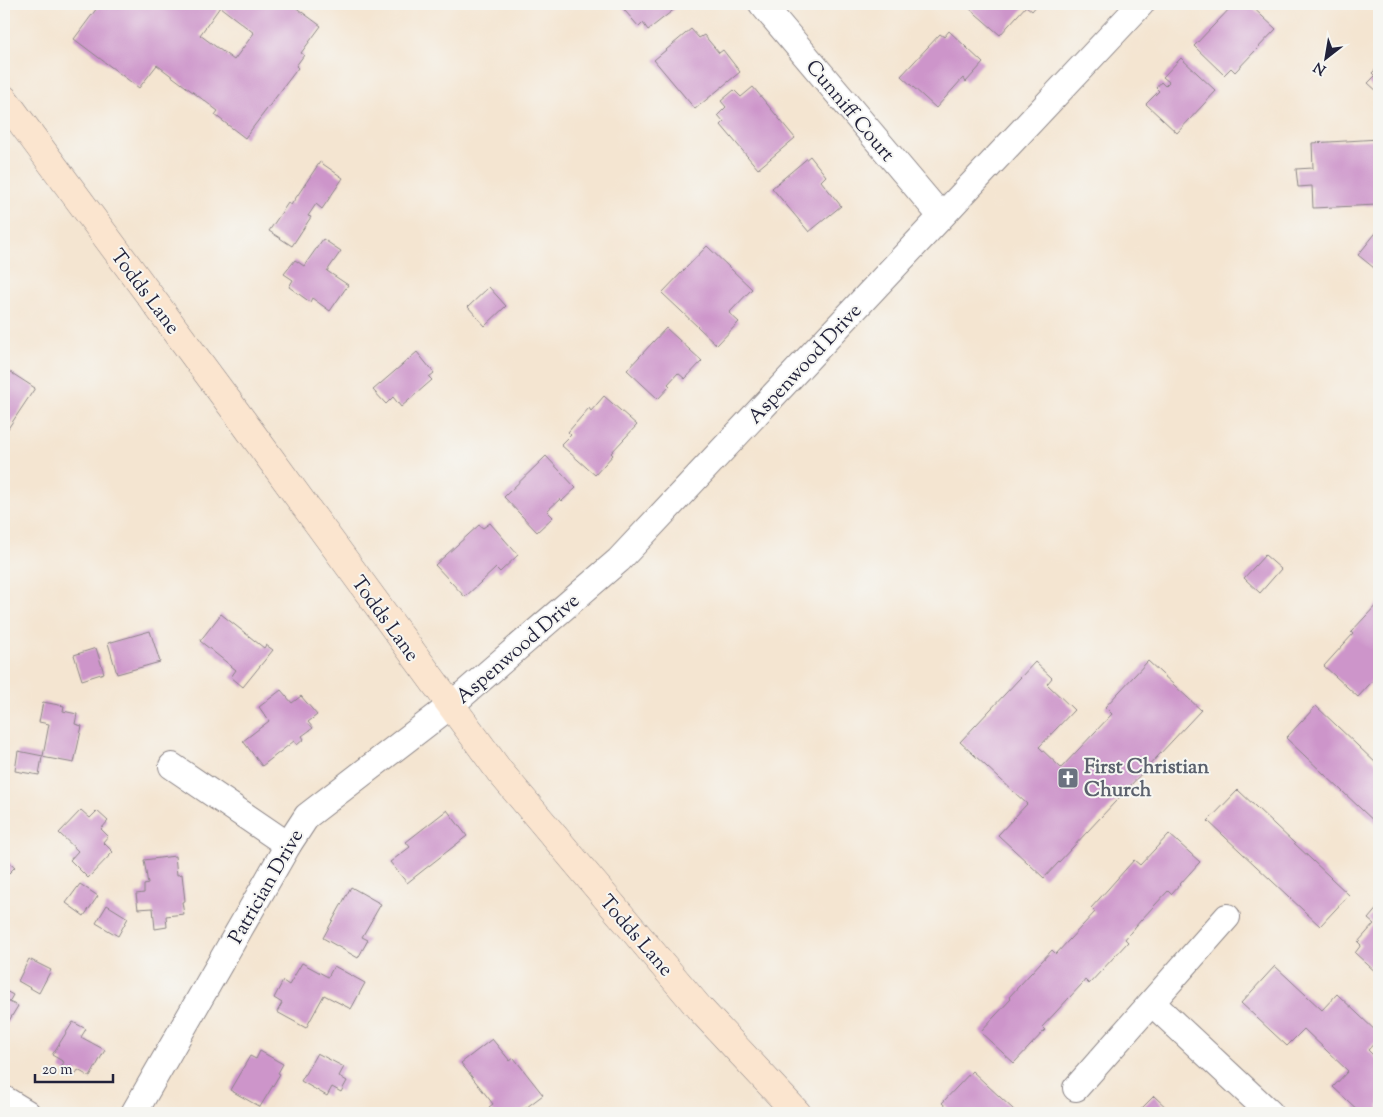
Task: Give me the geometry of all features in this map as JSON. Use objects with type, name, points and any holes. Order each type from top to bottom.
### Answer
[{"type":"main road","name":"Todds Lane","points":[[4,99],[500,772],[700,1008],[797,1113]]},
{"type":"street","name":"Cunniff Court","points":[[762,4],[941,216]]},
{"type":"street","name":"Aspenwood Drive","points":[[450,706],[618,560],[1141,4]]},
{"type":"street","name":"Patrician Drive","points":[[134,1113],[288,845],[307,816],[450,706]]},
{"type":"street","points":[[172,766],[288,845]]},
{"type":"street","points":[[1076,1088],[1227,917]]},
{"type":"street","points":[[1152,1002],[1270,1113]]},
{"type":"street","points":[[4,1100],[27,1113]]},
{"type":"building","points":[[100,4],[291,4],[321,26],[301,53],[304,55],[296,66],[298,68],[245,138],[215,115],[218,111],[157,65],[139,88],[74,39]],"holes":[[[220,7],[254,33],[234,60],[200,35]]]},
{"type":"building","points":[[619,4],[681,4],[648,30],[643,23],[639,27]]},
{"type":"building","points":[[971,4],[1038,4],[1032,11],[1026,6],[1000,35],[968,7]]},
{"type":"building","points":[[1234,4],[1249,4],[1276,29],[1235,72],[1231,68],[1224,75],[1194,46]]},
{"type":"building","points":[[691,29],[699,38],[704,35],[719,53],[723,50],[740,72],[695,109],[654,60]]},
{"type":"building","points":[[949,31],[983,63],[966,82],[963,78],[936,108],[901,76],[940,34],[944,37]]},
{"type":"building","points":[[1181,58],[1216,91],[1177,133],[1146,104],[1159,91],[1156,88],[1161,82],[1165,86],[1169,82],[1163,77]]},
{"type":"building","points":[[1379,66],[1379,93],[1368,83],[1375,76],[1372,73]]},
{"type":"building","points":[[753,87],[795,138],[758,169],[721,125],[724,122],[718,115],[726,107],[721,101],[734,90],[741,97]]},
{"type":"building","points":[[1379,139],[1379,174],[1375,174],[1377,205],[1313,208],[1312,186],[1298,187],[1296,169],[1313,168],[1312,143]]},
{"type":"building","points":[[810,156],[826,176],[821,181],[841,206],[809,232],[772,188]]},
{"type":"building","points":[[320,162],[343,178],[322,209],[316,204],[308,216],[311,217],[292,246],[269,231],[288,203],[291,205]]},
{"type":"building","points":[[1379,229],[1379,272],[1358,255]]},
{"type":"building","points":[[323,239],[341,251],[327,271],[348,285],[330,311],[312,298],[310,302],[289,287],[293,280],[284,274],[295,260],[304,266]]},
{"type":"building","points":[[707,246],[752,289],[729,313],[739,322],[717,345],[662,293]]},
{"type":"building","points":[[489,287],[506,306],[485,326],[468,307]]},
{"type":"building","points":[[666,328],[702,361],[685,379],[678,373],[668,384],[670,386],[658,399],[627,370]]},
{"type":"building","points":[[417,352],[434,373],[429,377],[432,380],[401,407],[393,397],[386,404],[373,390]]},
{"type":"building","points":[[4,368],[35,388],[7,430],[4,428]]},
{"type":"building","points":[[604,396],[637,425],[611,453],[613,455],[595,475],[561,445],[571,435],[568,432],[589,408],[591,411]]},
{"type":"building","points":[[546,456],[576,488],[547,511],[553,517],[537,532],[504,497]]},
{"type":"building","points":[[490,523],[518,555],[500,572],[496,568],[465,597],[435,565],[479,525],[483,528]]},
{"type":"building","points":[[1265,555],[1281,569],[1260,593],[1244,578]]},
{"type":"building","points":[[1379,602],[1379,674],[1358,697],[1324,666],[1353,634],[1351,632]]},
{"type":"building","points":[[221,614],[264,648],[266,645],[273,650],[243,687],[231,677],[236,670],[200,641]]},
{"type":"building","points":[[150,631],[160,662],[117,674],[108,643]]},
{"type":"building","points":[[96,648],[104,673],[82,680],[74,655]]},
{"type":"building","name":"First Christian Church","points":[[1148,661],[1201,710],[1044,878],[998,835],[1027,804],[960,742],[1035,662],[1052,678],[1047,684],[1074,710],[1039,747],[1061,768],[1112,714],[1105,707]]},
{"type":"building","points":[[281,690],[292,703],[301,696],[317,715],[308,722],[313,728],[302,736],[304,739],[297,745],[294,741],[262,766],[243,741],[269,721],[259,707]]},
{"type":"building","points":[[43,702],[64,706],[63,711],[77,714],[75,724],[82,726],[74,763],[42,757],[39,775],[15,771],[18,751],[43,756],[49,724],[39,722]]},
{"type":"building","points":[[1316,706],[1379,766],[1379,826],[1286,738]]},
{"type":"building","points":[[1238,790],[1349,895],[1320,926],[1208,821]]},
{"type":"building","points":[[81,810],[90,818],[97,811],[108,821],[101,829],[108,836],[103,842],[113,852],[88,878],[70,860],[78,851],[59,833]]},
{"type":"building","points":[[447,810],[467,836],[407,883],[390,862],[410,847],[406,842]]},
{"type":"building","points":[[1169,834],[1200,862],[1171,894],[1168,891],[1141,920],[1125,939],[1128,942],[1089,984],[1085,980],[1042,1027],[1045,1030],[1014,1063],[980,1032],[1011,999],[1009,997],[1052,950],[1056,954],[1095,912],[1091,908],[1134,860],[1140,865]]},
{"type":"building","points":[[175,856],[177,875],[182,874],[185,901],[182,902],[184,914],[166,916],[167,927],[155,929],[153,908],[138,909],[136,894],[144,893],[144,885],[148,884],[144,860]]},
{"type":"building","points":[[4,857],[15,867],[4,878]]},
{"type":"building","points":[[80,884],[98,896],[84,916],[66,903]]},
{"type":"building","points":[[351,887],[381,904],[362,937],[368,940],[358,958],[323,938]]},
{"type":"building","points":[[107,905],[128,918],[118,936],[96,923]]},
{"type":"building","points":[[1379,906],[1379,975],[1355,953],[1361,945],[1358,942],[1374,924],[1368,919]]},
{"type":"building","points":[[29,959],[51,970],[39,993],[18,981]]},
{"type":"building","points":[[302,963],[328,977],[334,966],[365,983],[351,1009],[324,995],[306,1028],[277,1012],[282,1003],[274,998],[283,981],[289,985]]},
{"type":"building","points":[[1275,966],[1322,1010],[1337,994],[1379,1034],[1379,1038],[1368,1050],[1379,1061],[1379,1113],[1361,1113],[1333,1087],[1348,1071],[1304,1029],[1287,1046],[1241,1003]]},
{"type":"building","points":[[4,990],[13,995],[9,1002],[18,1006],[7,1024],[4,1022]]},
{"type":"building","points":[[73,1022],[86,1029],[81,1037],[105,1050],[90,1077],[78,1070],[74,1077],[60,1069],[64,1062],[52,1055]]},
{"type":"building","points":[[492,1039],[510,1061],[514,1058],[543,1095],[519,1113],[493,1113],[489,1107],[493,1104],[461,1063]]},
{"type":"building","points":[[260,1051],[283,1064],[278,1073],[280,1074],[260,1107],[230,1090],[250,1056],[256,1059]]},
{"type":"building","points":[[317,1053],[344,1067],[339,1076],[347,1081],[341,1092],[332,1087],[327,1096],[301,1081]]},
{"type":"building","points":[[972,1071],[1017,1113],[953,1113],[942,1103]]},
{"type":"building","points":[[1154,1096],[1170,1111],[1173,1113],[1137,1113]]},
{"type":"place","name":"First Christian Church","points":[[1068,778]]}]
